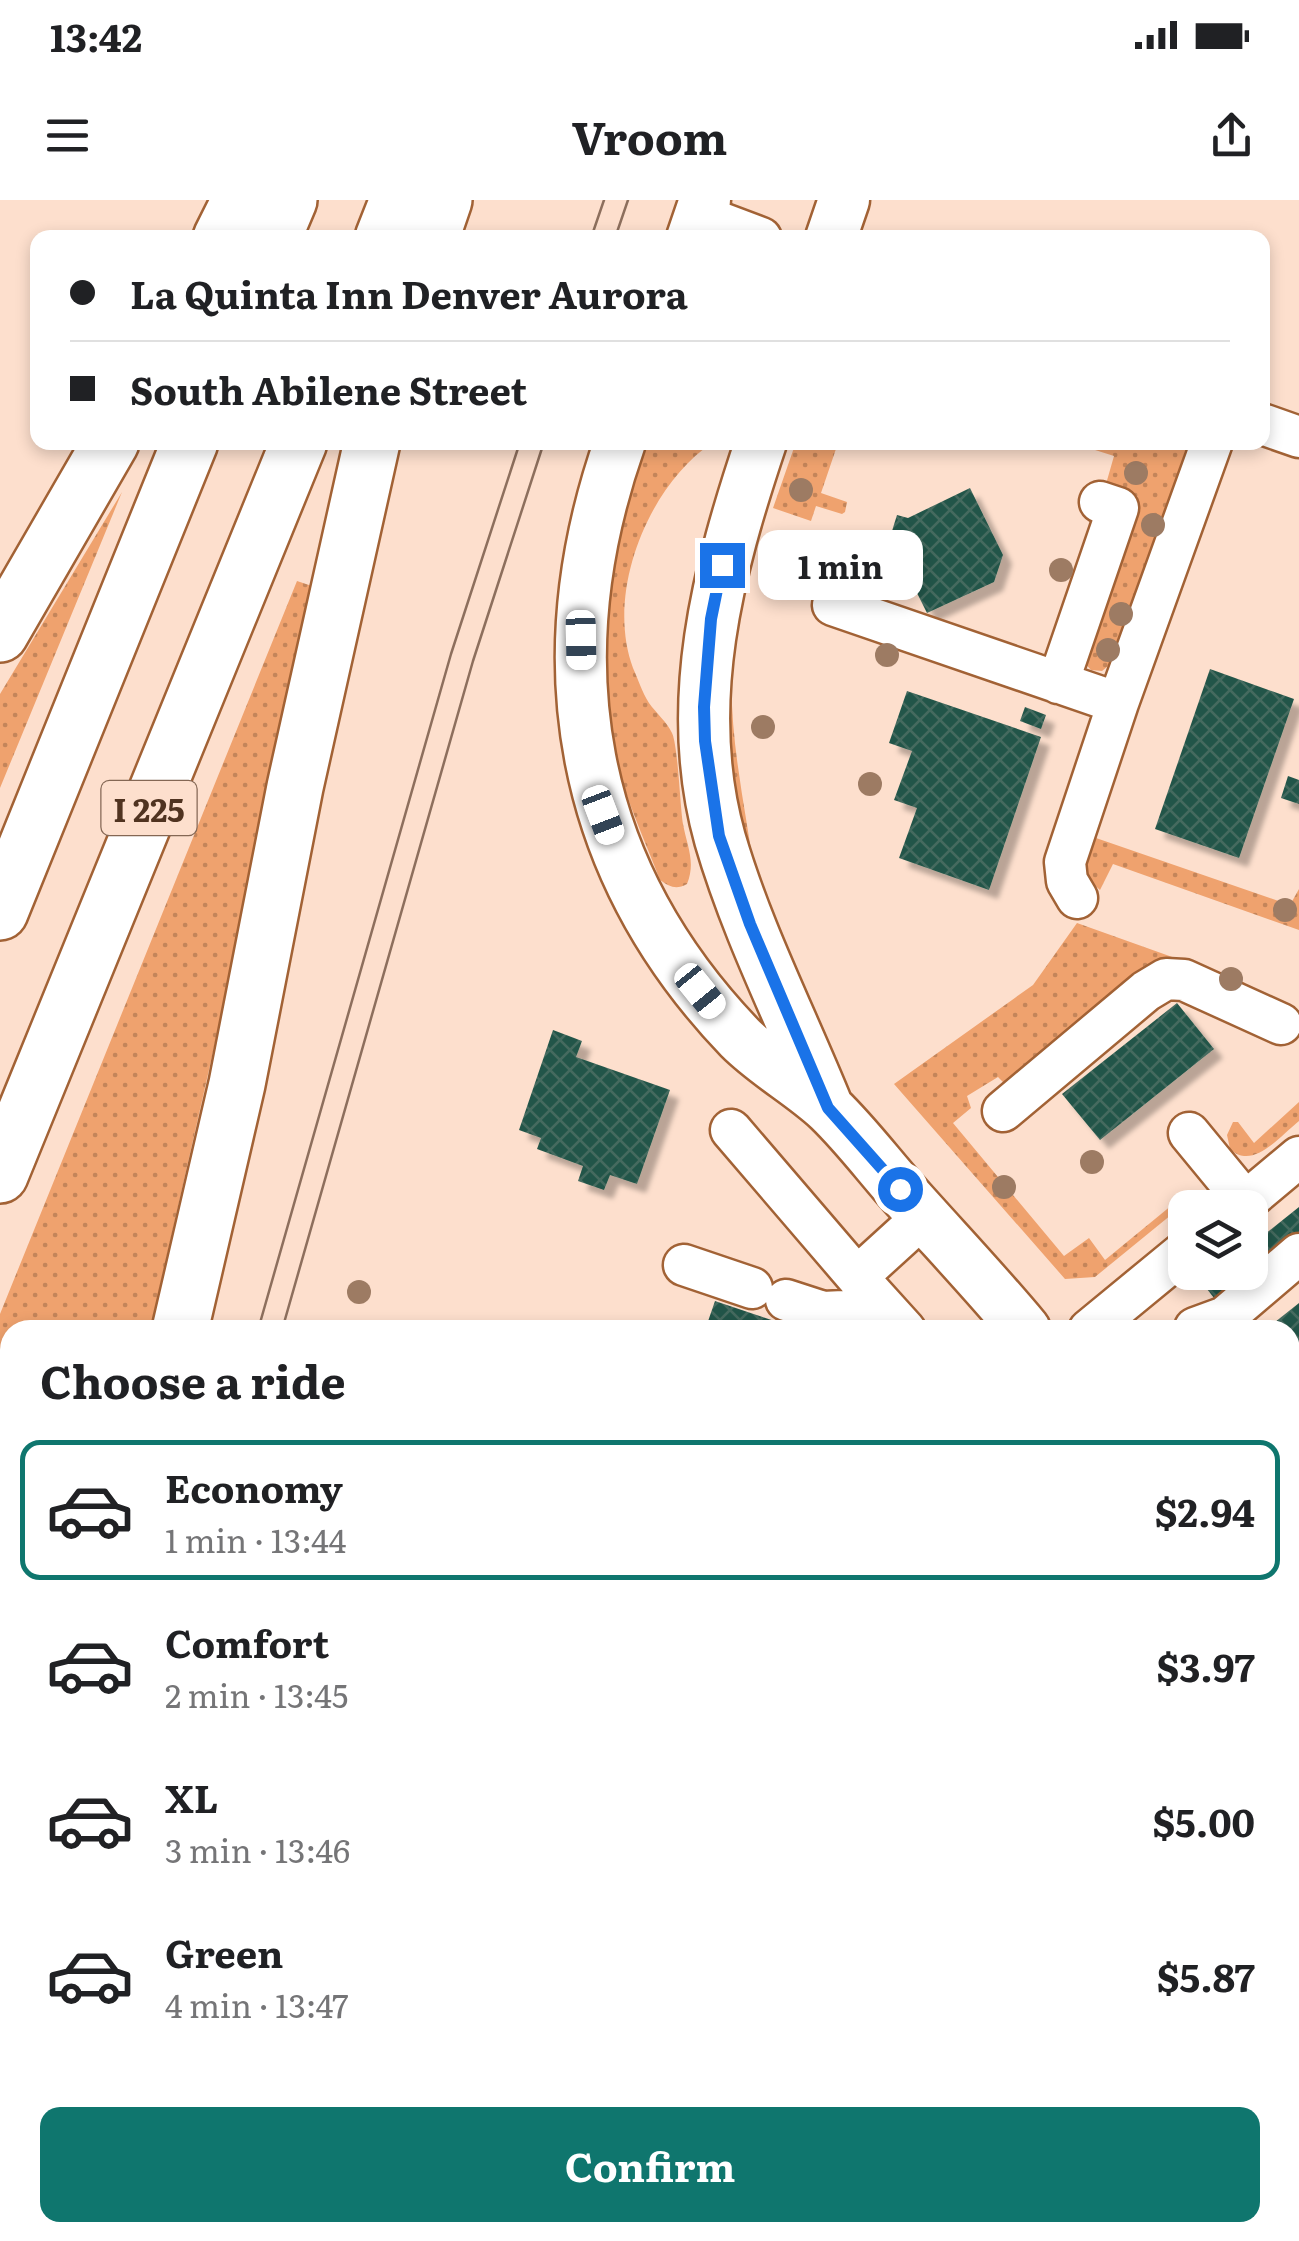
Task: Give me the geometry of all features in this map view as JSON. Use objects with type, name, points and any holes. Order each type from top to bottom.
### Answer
[{"type":"highway","points":[[225,230],[240,200]]},
{"type":"highway","points":[[277,230],[289,200]]},
{"type":"highway","points":[[386,230],[398,200]]},
{"type":"highway","points":[[434,230],[444,200]]},
{"type":"highway","points":[[0,634],[107,450]]},
{"type":"highway","name":"I 225","points":[[0,912],[187,450]]},
{"type":"highway","name":"I 225","points":[[0,1175],[296,450]]},
{"type":"highway","points":[[182,1320],[233,1103],[295,787],[370,450]]},
{"type":"main road","points":[[834,230],[844,200]]},
{"type":"main road","points":[[617,450],[598,512],[583,589],[581,678],[588,752],[603,815],[626,876],[655,929],[728,1024],[768,1064],[828,1108],[1015,1320]]},
{"type":"main road","points":[[760,450],[718,585],[706,667],[705,741],[719,836],[738,893],[828,1108]]},
{"type":"street","points":[[699,218],[737,230]]},
{"type":"street","points":[[1270,427],[1299,437]]},
{"type":"street","points":[[1077,898],[1067,881],[1065,862],[1209,450]]},
{"type":"street","points":[[1058,682],[1118,508],[1100,502]]},
{"type":"street","points":[[832,605],[1118,703]]},
{"type":"street","points":[[1002,1111],[1146,990],[1166,979],[1184,980],[1281,1024]]},
{"type":"street","points":[[731,1130],[895,1319]]},
{"type":"street","points":[[1189,1133],[1231,1190]]},
{"type":"street","points":[[1258,1190],[1299,1157]]},
{"type":"street","points":[[858,1277],[924,1216]]},
{"type":"street","points":[[1268,1281],[1299,1254]]},
{"type":"street","points":[[1101,1320],[1168,1265]]},
{"type":"street","points":[[684,1266],[822,1312],[895,1319]]},
{"type":"street","points":[[1180,1290],[1192,1320]]},
{"type":"street","points":[[1218,1320],[1258,1290],[1277,1299],[1299,1291]]},
{"type":"shaded area","points":[[644,450],[704,450],[689,462],[651,513],[629,575],[625,607],[626,639],[633,668],[647,699],[674,740],[691,861],[687,884],[676,887],[660,880],[632,809],[615,754],[607,698],[610,587]]},
{"type":"shaded area","points":[[778,450],[786,450],[744,584],[732,664],[733,727],[756,883],[739,823],[726,737],[727,634]]},
{"type":"shaded area","points":[[793,450],[836,450],[821,493],[847,502],[845,512],[816,506],[811,521],[773,508]]},
{"type":"shaded area","points":[[1095,450],[1186,450],[1113,662],[1102,671],[1091,670],[1083,661],[1138,497],[1106,484],[1114,456]]},
{"type":"shaded area","points":[[122,492],[0,788],[0,694]]},
{"type":"shaded area","points":[[297,581],[312,586],[152,1320],[0,1320]]},
{"type":"shaded area","points":[[1096,838],[1290,905],[1299,889],[1299,930],[1113,864],[1100,890],[1088,872]]},
{"type":"shaded area","points":[[1077,923],[1245,983],[1245,991],[1193,971],[1009,1088],[998,1077],[967,1096],[971,1108],[953,1123],[1064,1256],[1089,1238],[1105,1260],[1168,1208],[1168,1217],[1095,1277],[1065,1279],[894,1084],[1033,985]]},
{"type":"shaded area","points":[[1299,1102],[1299,1121],[1266,1149],[1248,1156],[1230,1149],[1227,1135],[1233,1122],[1238,1122],[1254,1143]]},
{"type":"building","points":[[970,488],[1003,555],[994,582],[927,613],[896,551],[887,547],[897,515],[908,518]]},
{"type":"building","points":[[1210,669],[1294,699],[1239,858],[1155,829]]},
{"type":"building","points":[[907,691],[1041,737],[989,890],[899,858],[917,808],[894,800],[912,751],[889,743]]},
{"type":"building","points":[[1025,707],[1046,715],[1041,729],[1020,721]]},
{"type":"building","points":[[1288,776],[1299,780],[1299,804],[1281,798]]},
{"type":"building","points":[[1177,1003],[1214,1049],[1100,1140],[1062,1094]]},
{"type":"building","points":[[553,1030],[582,1041],[576,1057],[670,1090],[637,1184],[610,1175],[604,1190],[578,1181],[583,1166],[537,1149],[541,1138],[519,1130]]},
{"type":"building","points":[[1299,1207],[1299,1237],[1268,1262],[1268,1232]]},
{"type":"building","points":[[1208,1290],[1234,1290],[1218,1303]]},
{"type":"building","points":[[715,1301],[771,1320],[708,1320]]},
{"type":"building","points":[[1299,1303],[1299,1320],[1278,1320]]},
{"type":"tram line","points":[[594,230],[604,200]]},
{"type":"tram line","points":[[618,230],[628,200]]},
{"type":"tram line","points":[[261,1320],[451,654],[517,450]]},
{"type":"tram line","points":[[285,1320],[473,661],[541,450]]},
{"type":"route","points":[[722,565],[711,619],[704,707],[712,802],[719,836],[750,924],[828,1108],[900,1189]]}]
